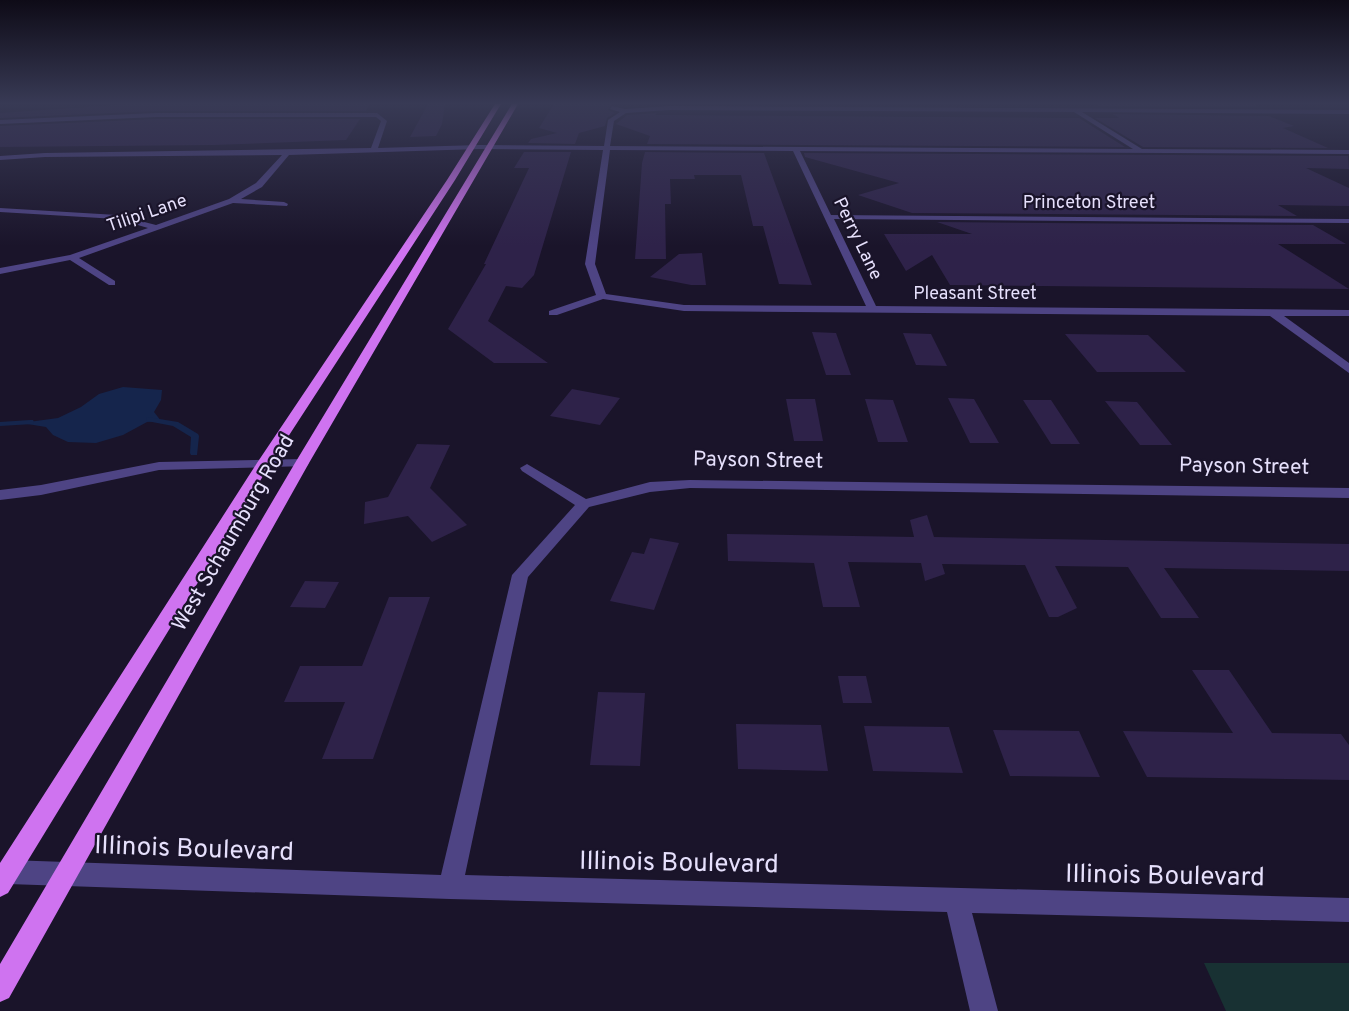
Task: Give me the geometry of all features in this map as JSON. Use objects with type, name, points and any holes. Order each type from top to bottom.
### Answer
[{"type":"main road","name":"West Schaumburg Road","points":[[4,879],[264,463],[477,151]]},
{"type":"main road","name":"West Schaumburg Road","points":[[0,989],[302,463],[478,151]]},
{"type":"street","points":[[0,158],[45,155],[327,151]]},
{"type":"street","points":[[602,296],[590,264],[605,151]]},
{"type":"street","name":"Perry Lane","points":[[796,151],[873,310]]},
{"type":"street","points":[[1178,151],[1349,152]]},
{"type":"street","name":"Tilipi Lane","points":[[0,271],[72,257],[232,201],[259,185],[287,153]]},
{"type":"street","points":[[232,201],[284,204]]},
{"type":"street","points":[[0,210],[117,217],[159,228]]},
{"type":"street","name":"Princeton Street","points":[[828,217],[1349,221]]},
{"type":"street","points":[[72,257],[112,283]]},
{"type":"street","name":"Pleasant Street","points":[[554,313],[602,296],[684,308],[1349,313]]},
{"type":"street","points":[[1272,312],[1349,369]]},
{"type":"street","points":[[0,495],[159,466],[302,463]]},
{"type":"street","points":[[450,887],[520,575],[584,504],[526,468]]},
{"type":"street","name":"Payson Street","points":[[584,504],[650,487],[690,484],[1349,493]]},
{"type":"street","name":"Illinois Boulevard","points":[[4,879],[67,874],[450,887],[1349,910]]},
{"type":"street","points":[[956,900],[984,1011]]},
{"type":"green space","points":[[1204,963],[1349,963],[1349,1011],[1226,1011]]},
{"type":"water","points":[[123,387],[162,390],[161,400],[154,412],[161,421],[147,422],[123,435],[96,443],[68,442],[53,435],[46,427],[21,423],[58,418],[81,407],[99,394]]},
{"type":"building","points":[[524,152],[571,152],[534,275],[522,288],[506,286],[488,321],[548,363],[494,363],[448,329],[486,264],[484,264],[529,168],[514,168]]},
{"type":"building","points":[[645,152],[764,153],[812,285],[779,284],[763,226],[753,226],[741,175],[694,175],[695,179],[670,179],[671,204],[665,204],[666,259],[635,259],[642,163]]},
{"type":"building","points":[[804,153],[1348,156],[1349,169],[1306,168],[1349,188],[1349,206],[1278,205],[1297,216],[912,213],[858,195],[899,183],[805,157]]},
{"type":"building","points":[[937,222],[1313,225],[1346,244],[1278,244],[1349,289],[950,285],[932,255],[906,271],[884,234],[972,234]]},
{"type":"building","points":[[702,253],[706,285],[691,285],[650,277],[679,254]]},
{"type":"building","points":[[812,332],[836,333],[851,375],[826,375]]},
{"type":"building","points":[[903,333],[931,334],[947,366],[916,365]]},
{"type":"building","points":[[1065,334],[1148,335],[1186,372],[1097,372]]},
{"type":"building","points":[[572,389],[620,398],[600,425],[550,416]]},
{"type":"building","points":[[948,398],[974,399],[999,443],[970,443]]},
{"type":"building","points":[[786,399],[815,399],[823,441],[794,441]]},
{"type":"building","points":[[865,399],[893,400],[908,442],[878,442]]},
{"type":"building","points":[[1023,400],[1051,400],[1080,444],[1051,444]]},
{"type":"building","points":[[1105,401],[1137,402],[1172,445],[1140,445]]},
{"type":"building","points":[[417,444],[450,445],[430,488],[467,525],[432,542],[408,516],[364,524],[365,502],[388,497]]},
{"type":"building","points":[[927,515],[934,537],[1349,544],[1349,571],[1164,568],[1199,618],[1161,618],[1128,567],[1055,566],[1077,608],[1058,617],[1049,617],[1025,565],[942,564],[945,574],[925,581],[921,563],[848,562],[860,607],[823,607],[814,563],[728,561],[727,534],[914,537],[910,520]]},
{"type":"building","points":[[650,538],[679,543],[654,610],[610,601],[632,552],[644,554]]},
{"type":"building","points":[[305,581],[339,582],[325,608],[290,607]]},
{"type":"building","points":[[389,597],[430,597],[373,759],[322,759],[345,702],[284,702],[300,666],[362,666]]},
{"type":"building","points":[[1192,670],[1229,670],[1272,733],[1341,734],[1349,745],[1349,780],[1147,777],[1123,731],[1233,733]]},
{"type":"building","points":[[838,676],[866,676],[872,703],[843,703]]},
{"type":"building","points":[[598,692],[645,693],[640,766],[590,765]]},
{"type":"building","points":[[736,724],[821,725],[828,771],[738,769]]},
{"type":"building","points":[[864,726],[949,727],[963,773],[873,771]]},
{"type":"building","points":[[993,730],[1079,731],[1100,777],[1010,776]]},
{"type":"waterway","points":[[150,419],[175,424],[195,436],[194,453]]},
{"type":"waterway","points":[[0,424],[30,422]]}]
